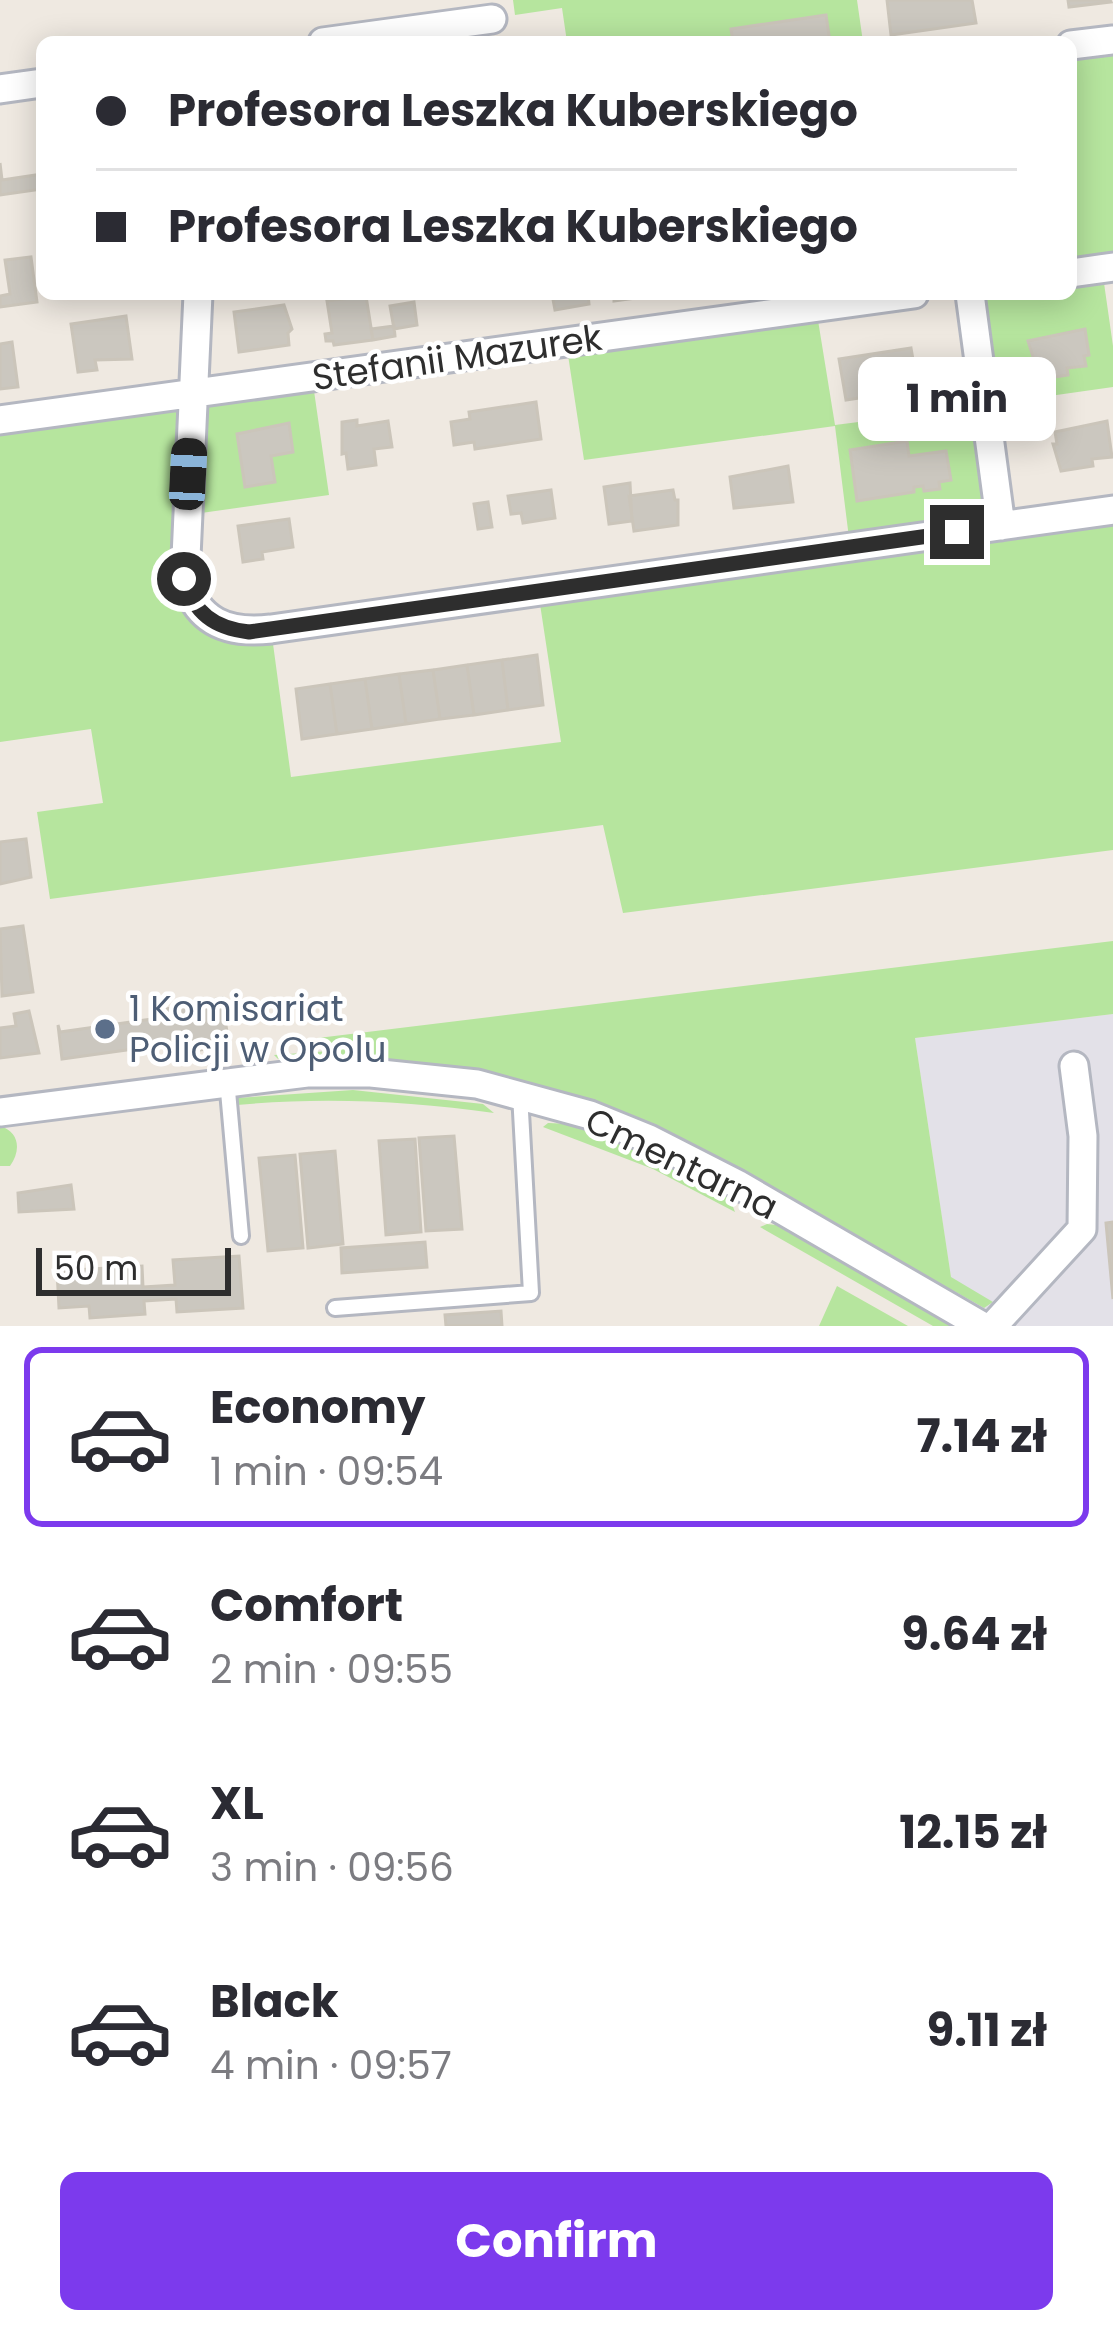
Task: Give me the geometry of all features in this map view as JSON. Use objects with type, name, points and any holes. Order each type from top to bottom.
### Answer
[{"type":"street","points":[[367,36],[492,19]]},
{"type":"street","points":[[1077,44],[1113,40]]},
{"type":"street","points":[[0,89],[36,84]]},
{"type":"street","points":[[1077,272],[1113,267]]},
{"type":"street","points":[[198,300],[184,579],[196,609],[235,630],[293,626],[1113,510]]},
{"type":"street","name":"Stefanii Mazurek","points":[[0,420],[870,300]]},
{"type":"street","points":[[971,300],[1001,526]]},
{"type":"street","points":[[993,1326],[1082,1229],[1083,1136],[1074,1066]]},
{"type":"street","name":"Cmentarna","points":[[0,1112],[307,1073],[434,1078],[520,1094],[649,1139],[737,1184],[982,1326]]},
{"type":"lane","points":[[226,1080],[241,1236]]},
{"type":"lane","points":[[335,1308],[531,1293],[520,1094]]},
{"type":"shaded area","points":[[1113,1014],[1113,1326],[982,1326],[956,1311],[915,1038]]},
{"type":"green space","points":[[513,0],[857,0],[862,36],[566,36],[562,8],[515,15]]},
{"type":"green space","points":[[1113,40],[1113,267],[1102,269],[1113,346],[1113,387],[985,405],[1001,526],[1113,510],[1113,850],[623,913],[603,825],[50,899],[37,812],[103,803],[91,729],[0,742],[0,420],[312,377],[329,495],[187,515],[197,609],[271,629],[291,777],[561,742],[538,591],[850,546],[835,426],[584,460],[566,342],[816,308],[835,425],[984,406],[971,300],[1077,300],[1077,44]]},
{"type":"green space","points":[[1113,941],[1113,1014],[915,1038],[951,1277],[993,1302],[984,1308],[954,1291],[956,1311],[617,1125],[371,1073],[343,1058],[278,1059],[274,1055],[329,1051],[318,1038]]},
{"type":"green space","points":[[353,1090],[483,1104],[494,1113],[366,1102],[237,1105],[236,1098]]},
{"type":"green space","points":[[548,1123],[591,1131],[641,1152],[730,1199],[735,1212],[653,1169],[543,1127]]},
{"type":"green space","points":[[0,1126],[17,1143],[10,1166],[0,1166]]},
{"type":"green space","points":[[767,1224],[951,1326],[933,1326],[760,1227]]},
{"type":"green space","points":[[837,1286],[908,1326],[819,1326]]},
{"type":"building","points":[[887,0],[972,0],[976,23],[891,35]]},
{"type":"building","points":[[1068,0],[1110,0],[1111,2],[1069,7]]},
{"type":"building","points":[[826,15],[829,36],[732,36],[731,29]]},
{"type":"building","points":[[0,163],[2,180],[36,175],[36,190],[0,195]]},
{"type":"building","points":[[31,257],[37,302],[0,307],[0,296],[10,294],[5,260]]},
{"type":"building","points":[[367,300],[373,340],[334,345],[326,341],[325,334],[332,333],[327,301]]},
{"type":"building","points":[[553,300],[589,300],[589,304],[555,310]]},
{"type":"building","points":[[414,302],[417,325],[394,329],[390,306]]},
{"type":"building","points":[[284,305],[292,329],[289,345],[239,352],[234,312]]},
{"type":"building","points":[[126,316],[132,359],[95,360],[97,370],[78,372],[71,324]]},
{"type":"building","points":[[394,326],[395,336],[373,340],[371,329]]},
{"type":"building","points":[[1085,329],[1086,366],[1067,368],[1068,375],[1021,382],[1018,365],[1035,363],[1028,341]]},
{"type":"building","points":[[12,342],[18,387],[0,389],[0,344]]},
{"type":"building","points":[[911,348],[918,389],[846,400],[839,359]]},
{"type":"building","points":[[536,402],[541,439],[475,449],[474,442],[454,445],[451,422],[470,419],[469,412]]},
{"type":"building","points":[[357,420],[357,426],[388,421],[392,447],[374,449],[376,465],[348,469],[346,453],[342,454],[342,422]]},
{"type":"building","points":[[1107,421],[1112,457],[1092,459],[1093,466],[1061,471],[1053,444],[1057,444],[1055,432]]},
{"type":"building","points":[[289,423],[293,452],[271,456],[275,482],[245,487],[237,434]]},
{"type":"building","points":[[907,441],[909,456],[946,451],[951,480],[939,482],[940,489],[914,487],[914,492],[857,501],[850,450]]},
{"type":"building","points":[[788,466],[793,502],[734,508],[730,477]]},
{"type":"building","points":[[630,483],[632,521],[609,524],[604,487]]},
{"type":"building","points":[[551,490],[555,518],[523,523],[521,513],[511,514],[508,496]]},
{"type":"building","points":[[673,490],[678,525],[634,531],[629,496]]},
{"type":"building","points":[[488,502],[492,527],[478,529],[474,504]]},
{"type":"building","points":[[289,519],[293,547],[262,552],[263,559],[243,562],[238,526]]},
{"type":"building","points":[[537,655],[543,705],[508,710],[502,660]]},
{"type":"building","points":[[502,660],[508,710],[474,715],[467,665]]},
{"type":"building","points":[[467,665],[474,715],[440,719],[433,670]]},
{"type":"building","points":[[433,670],[440,719],[406,724],[399,674]]},
{"type":"building","points":[[399,674],[406,724],[372,729],[365,679]]},
{"type":"building","points":[[365,679],[372,729],[337,734],[330,684]]},
{"type":"building","points":[[330,684],[337,734],[302,739],[296,689]]},
{"type":"building","points":[[26,839],[31,877],[0,884],[0,842]]},
{"type":"building","points":[[23,926],[33,992],[2,996],[0,929]]},
{"type":"building","points":[[222,998],[229,1046],[192,1051],[191,1041],[62,1059],[58,1025],[60,1032],[152,1019],[151,1012]]},
{"type":"building","points":[[29,1011],[39,1053],[0,1058],[0,1028],[16,1026],[14,1014]]},
{"type":"building","points":[[454,1136],[462,1229],[426,1231],[419,1138]]},
{"type":"building","points":[[415,1139],[421,1232],[386,1235],[379,1141]]},
{"type":"building","points":[[335,1151],[343,1244],[308,1248],[300,1154]]},
{"type":"building","points":[[295,1155],[303,1248],[268,1251],[259,1158]]},
{"type":"building","points":[[71,1185],[74,1209],[19,1212],[18,1193]]},
{"type":"building","points":[[1113,1222],[1113,1299],[1106,1223]]},
{"type":"building","points":[[425,1242],[427,1267],[342,1273],[341,1248]]},
{"type":"building","points":[[239,1256],[243,1308],[177,1312],[176,1299],[144,1301],[145,1314],[90,1318],[89,1306],[59,1308],[57,1271],[142,1266],[143,1287],[175,1285],[173,1260]]},
{"type":"building","points":[[501,1311],[502,1326],[446,1326],[445,1315]]},
{"type":"place","name":"1 Komisariat Policji w Opolu","points":[[105,1029]]},
{"type":"route","points":[[184,579],[196,609],[207,618],[249,632],[957,532]]}]
